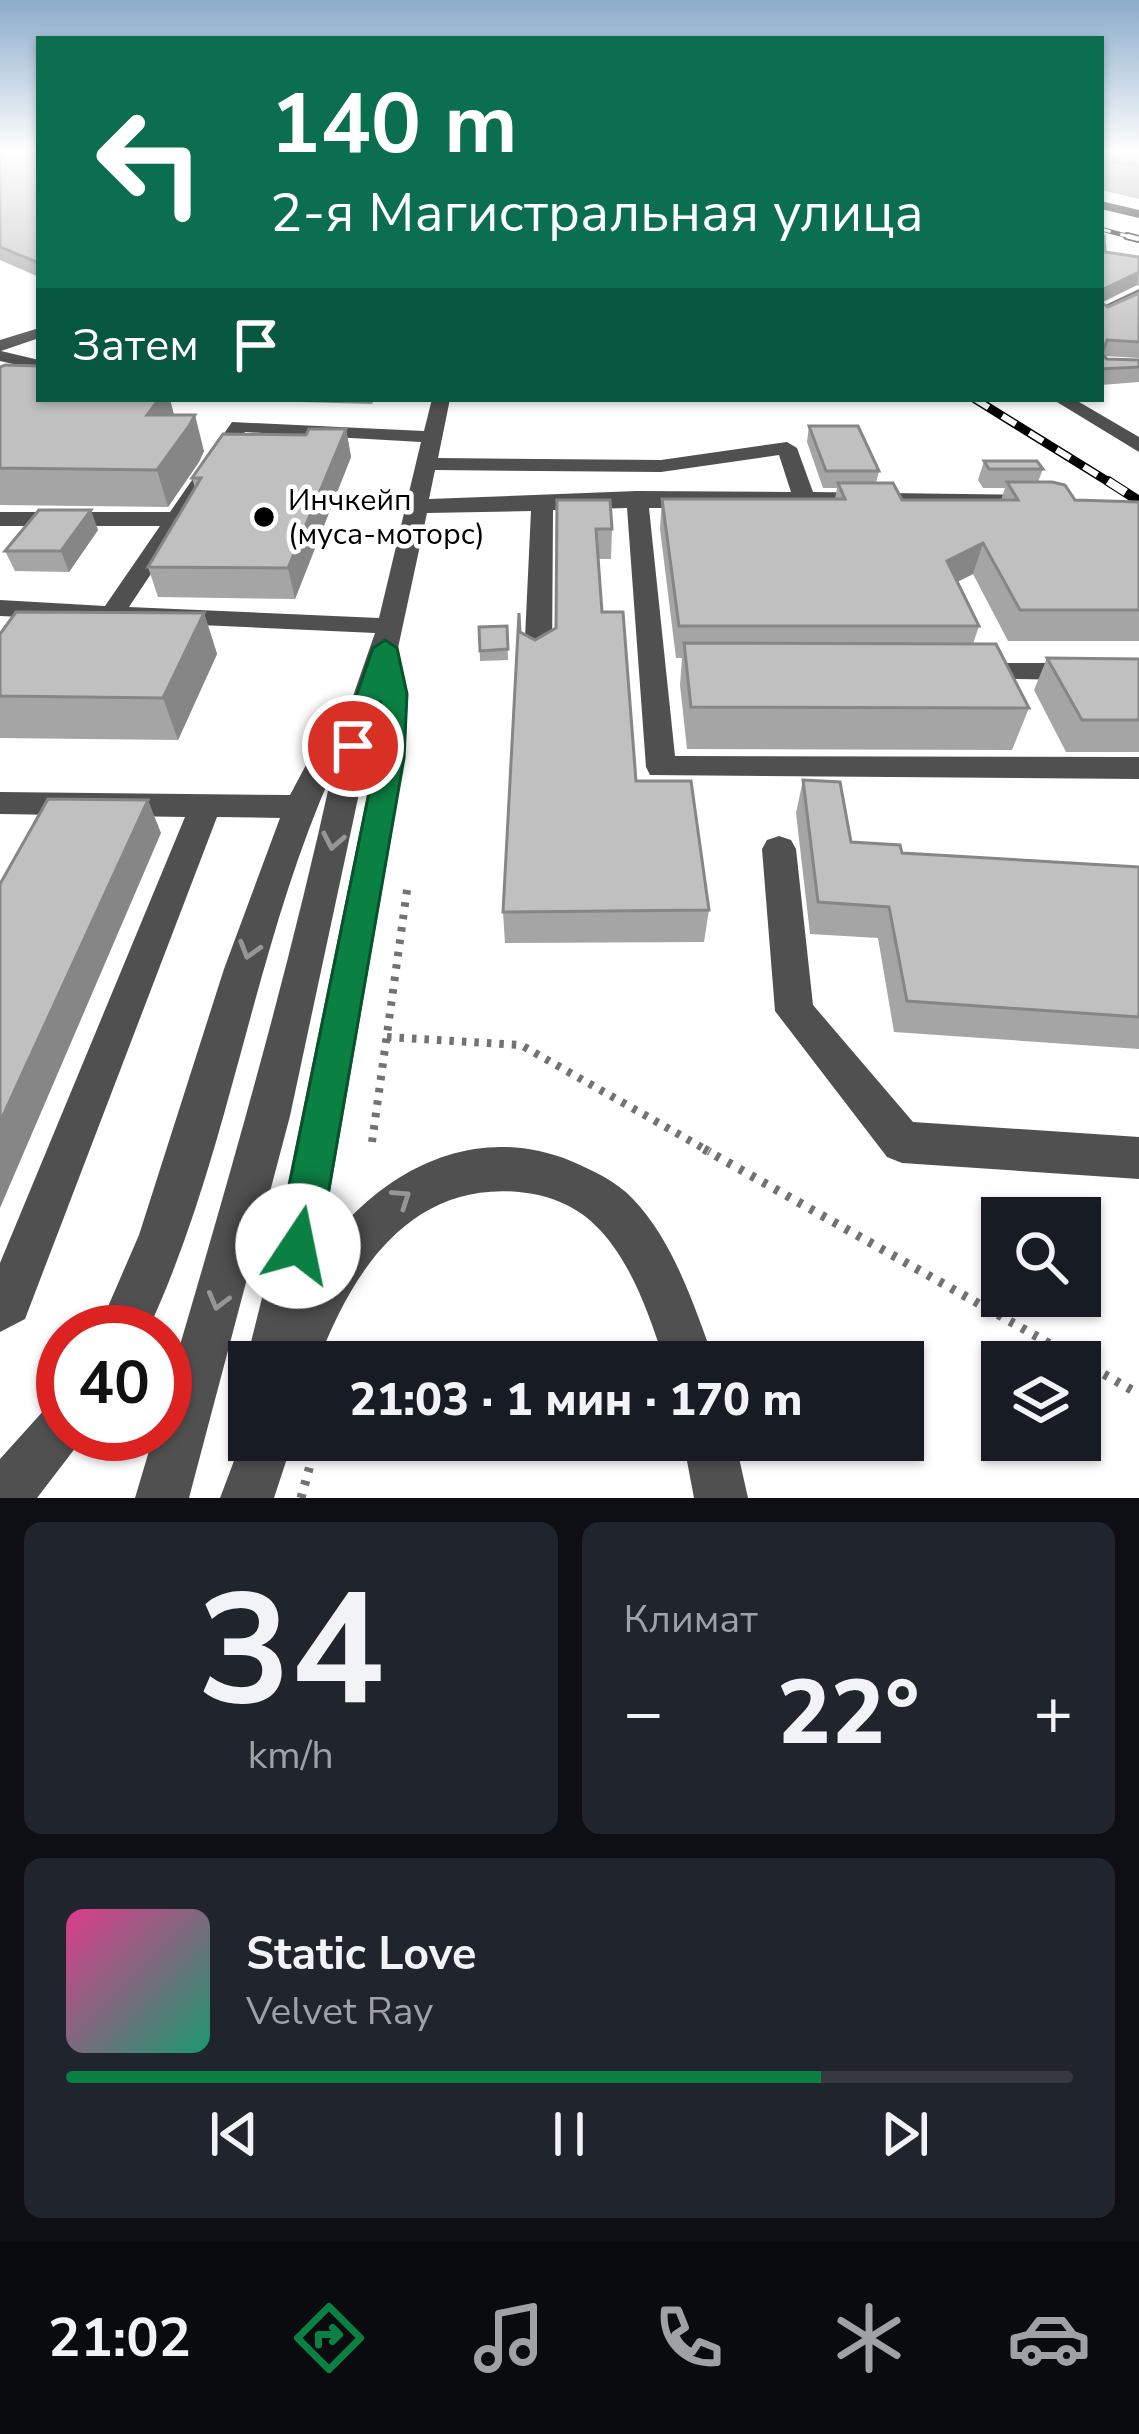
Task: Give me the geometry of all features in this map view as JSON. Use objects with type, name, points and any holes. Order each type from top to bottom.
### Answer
[{"type":"street","points":[[1104,312],[1139,294]]},
{"type":"street","points":[[0,346],[36,334]]},
{"type":"street","points":[[0,356],[36,364]]},
{"type":"street","points":[[162,1498],[269,1116],[318,918],[359,716],[385,642],[440,402]]},
{"type":"street","points":[[1065,402],[1139,446]]},
{"type":"street","points":[[112,614],[239,427],[431,436]]},
{"type":"street","points":[[1109,429],[1139,427]]},
{"type":"street","points":[[425,464],[661,466],[787,448],[804,499]]},
{"type":"street","points":[[415,506],[542,506],[638,498],[1042,500],[1061,505]]},
{"type":"street","points":[[638,498],[664,671],[661,766],[1139,768]]},
{"type":"street","points":[[538,659],[542,506]]},
{"type":"street","points":[[0,519],[173,519]]},
{"type":"street","points":[[0,608],[112,614],[385,642]]},
{"type":"street","points":[[135,1305],[170,1210],[280,852],[319,762],[385,642]]},
{"type":"street","points":[[276,1341],[390,758],[394,694],[385,642]]},
{"type":"street","points":[[931,672],[1139,672]]},
{"type":"street","points":[[0,803],[299,807]]},
{"type":"street","points":[[0,1308],[8,1302],[205,806]]},
{"type":"street","points":[[779,849],[794,1011],[902,1142],[1139,1158]]},
{"type":"street","points":[[301,1341],[322,1290],[351,1245],[384,1210],[425,1183],[466,1168],[516,1168],[562,1178],[594,1195],[627,1226],[667,1300],[683,1341]]},
{"type":"street","points":[[2,1498],[36,1458]]},
{"type":"street","points":[[244,1498],[250,1461]]},
{"type":"street","points":[[244,1498],[259,1461]]},
{"type":"street","points":[[713,1461],[721,1498]]},
{"type":"path","points":[[372,1142],[409,883]]},
{"type":"path","points":[[387,1037],[521,1046],[1139,1394]]},
{"type":"path","points":[[302,1498],[312,1461]]},
{"type":"building","points":[[0,221],[36,221],[36,262],[0,247]]},
{"type":"building","points":[[1104,236],[1105,252],[1139,257],[1139,272],[1104,289]]},
{"type":"building","points":[[1139,293],[1139,342],[1107,340],[1104,348],[1104,304],[1108,307]]},
{"type":"building","points":[[1104,356],[1139,360],[1139,367],[1104,369]]},
{"type":"building","points":[[36,366],[36,402],[157,402],[147,415],[195,415],[157,470],[0,468],[0,367]]},
{"type":"building","points":[[809,426],[858,426],[879,471],[826,471]]},
{"type":"building","points":[[309,429],[346,429],[288,568],[148,567],[201,478],[192,478],[223,434],[306,435]]},
{"type":"building","points":[[984,461],[1037,461],[1043,469],[989,469]]},
{"type":"building","points":[[1007,482],[1065,485],[1075,500],[1139,502],[1139,610],[1020,610],[983,543],[947,561],[979,626],[679,626],[662,499],[845,499],[838,483],[893,483],[902,500],[1018,500]]},
{"type":"building","points":[[557,500],[610,500],[612,529],[596,529],[602,612],[623,612],[636,781],[691,781],[709,910],[503,912],[519,613],[520,632],[535,640],[556,628]]},
{"type":"building","points":[[39,510],[91,510],[61,551],[5,551]]},
{"type":"building","points":[[16,612],[204,613],[163,698],[0,696],[0,634]]},
{"type":"building","points":[[507,626],[508,649],[480,651],[479,627]]},
{"type":"building","points":[[684,643],[996,644],[1029,708],[691,707]]},
{"type":"building","points":[[1047,658],[1139,659],[1139,720],[1082,720]]},
{"type":"building","points":[[803,780],[840,782],[851,842],[900,845],[902,853],[1139,867],[1139,1017],[907,1001],[889,907],[818,902]]},
{"type":"building","points":[[48,799],[148,800],[0,1122],[0,884]]},
{"type":"railway","points":[[1104,230],[1138,239]]},
{"type":"railway","points":[[1127,236],[1139,239]]},
{"type":"railway","points":[[980,402],[1112,484]]},
{"type":"railway","points":[[1108,481],[1139,501]]},
{"type":"place","name":"Инчкейп (муса-моторс)","points":[[264,517]]},
{"type":"route","points":[[298,1246],[390,758],[394,694],[385,648],[359,716],[353,746]]}]
